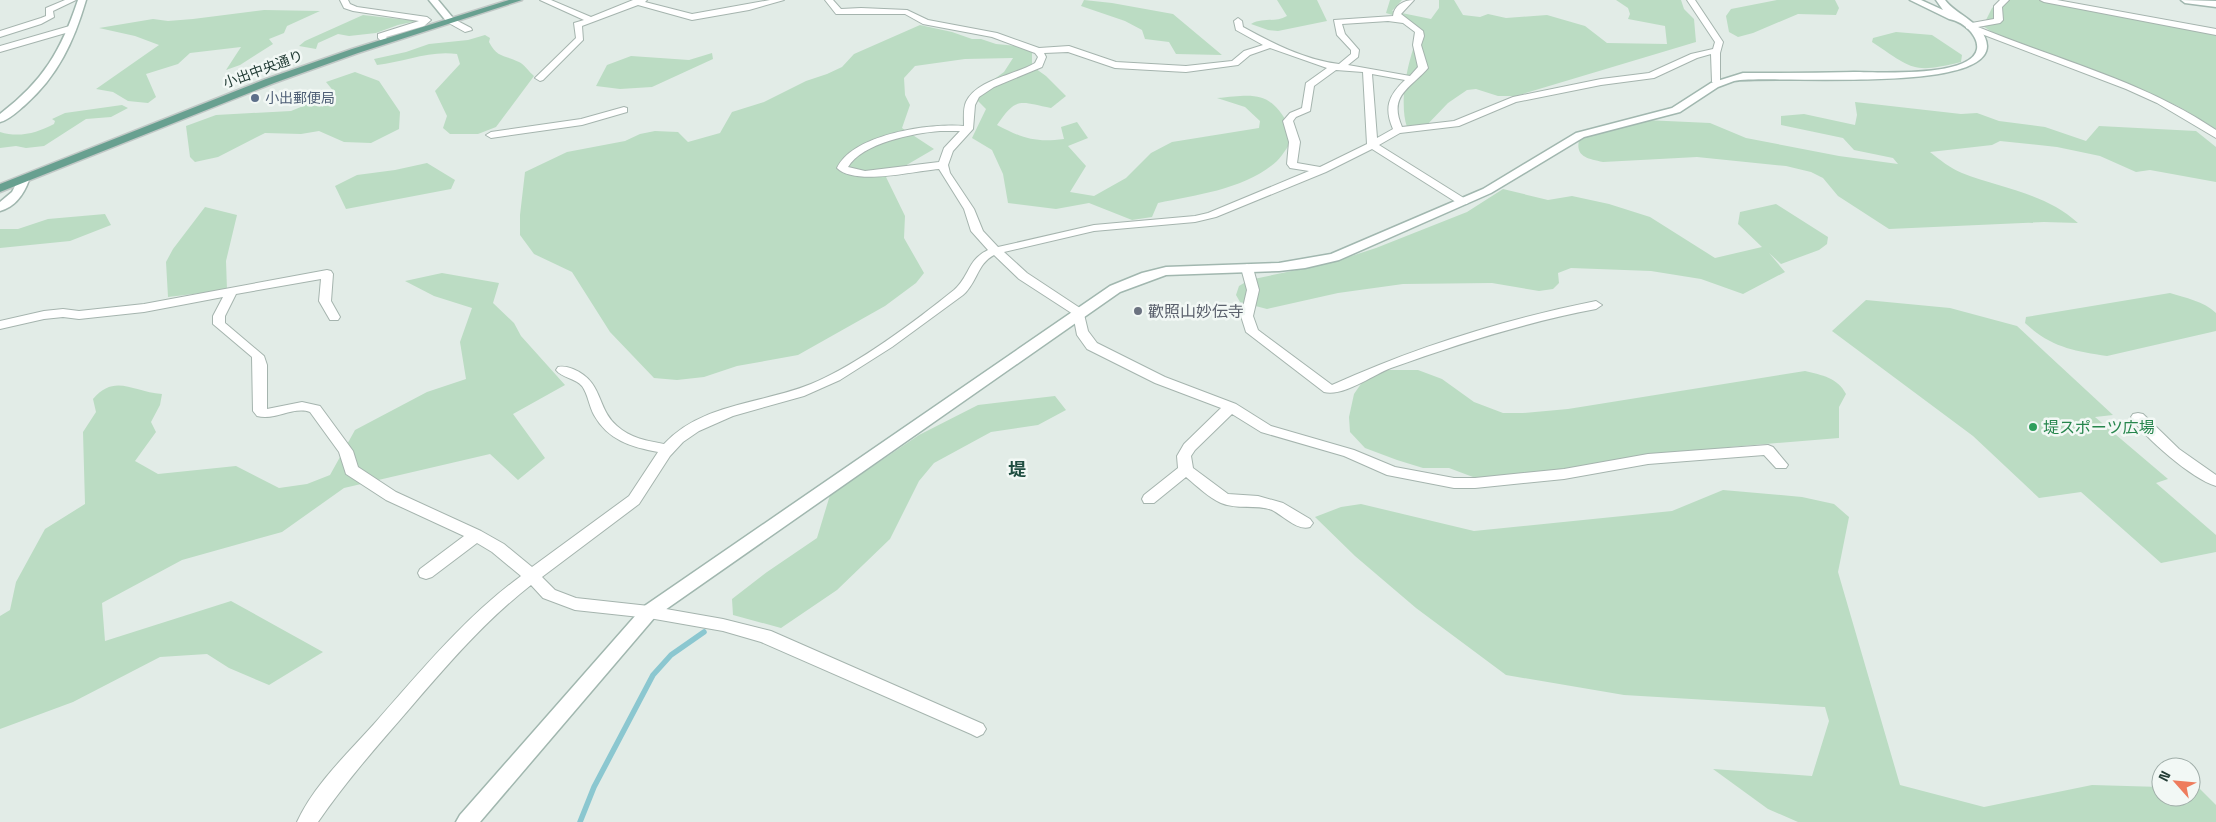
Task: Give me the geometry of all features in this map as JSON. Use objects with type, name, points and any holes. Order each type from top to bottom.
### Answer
[{"type":"main road","name":"小出中央通り","points":[[0,188],[270,80],[450,20],[518,0]]},
{"type":"street","points":[[0,34],[36,25],[50,17],[49,10],[72,0]]},
{"type":"street","points":[[0,119],[27,98],[48,76],[66,48],[82,0]]},
{"type":"street","points":[[344,0],[351,8],[427,20],[421,24],[381,36],[385,41]]},
{"type":"street","points":[[433,0],[450,20],[468,30]]},
{"type":"street","points":[[544,0],[592,20]]},
{"type":"street","points":[[540,78],[580,38],[578,26],[640,1],[692,17],[748,8],[780,0]]},
{"type":"street","points":[[829,0],[839,12],[861,10],[907,12],[926,22],[994,35],[1038,51],[1069,49],[1115,65],[1186,69],[1235,63],[1247,53],[1270,45]]},
{"type":"street","points":[[1398,130],[1390,109],[1392,100],[1422,68],[1417,45],[1420,36],[1419,31],[1396,15],[1400,8],[1410,0]]},
{"type":"street","points":[[1691,0],[1719,42],[1716,53],[1717,82]]},
{"type":"street","points":[[1914,0],[2017,46],[2169,105],[2193,118],[2216,135]]},
{"type":"street","points":[[467,822],[649,612],[1115,289],[1148,276],[1190,269],[1296,265],[1335,257],[1487,191],[1580,135],[1676,110],[1689,104],[1717,82],[1743,76],[1906,75],[1944,71],[1966,65],[1976,59],[1980,53],[1982,48],[1979,34],[1946,9],[1940,0]]},
{"type":"street","points":[[1969,26],[1997,21],[2000,18],[1998,6],[2005,0]]},
{"type":"street","points":[[2044,0],[2216,32]]},
{"type":"street","points":[[2185,0],[2216,4]]},
{"type":"street","points":[[1322,170],[1294,166],[1292,164],[1296,150],[1292,128],[1288,120],[1292,115],[1307,109],[1309,85],[1355,56],[1355,50],[1341,35],[1336,22],[1388,18],[1404,21]]},
{"type":"street","points":[[1238,21],[1239,28],[1270,45],[1337,68],[1368,70],[1412,79]]},
{"type":"street","points":[[0,49],[73,28]]},
{"type":"street","points":[[1038,51],[1042,57],[1040,65],[1026,73],[989,86],[973,98],[970,103],[968,129],[948,150],[943,166],[945,173],[969,208],[977,231],[994,250],[1023,276],[1079,313]]},
{"type":"street","points":[[307,822],[335,782],[437,665],[500,600],[634,500],[646,486],[666,449],[700,424],[716,415],[790,396],[818,385],[855,365],[954,296],[967,284],[974,264],[982,256],[994,250],[1094,228],[1195,219],[1212,215],[1322,170],[1398,130],[1456,124],[1513,100],[1601,82],[1651,76],[1694,56],[1711,51],[1716,53]]},
{"type":"street","points":[[1368,70],[1372,145]]},
{"type":"street","points":[[490,135],[582,122],[624,110]]},
{"type":"street","points":[[943,166],[865,174],[855,173],[842,168],[843,164],[854,155],[890,136],[922,129],[968,129]]},
{"type":"street","points":[[1372,145],[1463,202]]},
{"type":"street","points":[[0,207],[16,198],[20,192],[23,180]]},
{"type":"street","points":[[1247,268],[1253,290],[1247,316],[1252,332],[1329,389],[1334,389],[1385,366],[1539,316],[1596,304]]},
{"type":"street","points":[[0,325],[44,315],[63,313],[79,315],[144,308],[327,274],[325,301],[334,317]]},
{"type":"street","points":[[231,293],[219,316],[219,324],[258,356],[262,413],[301,406],[310,406],[315,409],[346,451],[351,470],[400,500],[476,535],[498,548],[532,576],[549,594],[576,604],[649,612],[766,636],[977,729]]},
{"type":"street","points":[[1079,313],[1080,331],[1084,340],[1092,346],[1160,380],[1231,407],[1266,429],[1349,453],[1392,471],[1454,483],[1476,483],[1564,474],[1648,459],[1768,450],[1781,465]]},
{"type":"street","points":[[562,370],[577,375],[588,383],[607,424],[620,435],[638,443],[666,449]]},
{"type":"street","points":[[1231,407],[1189,447],[1184,456],[1186,470],[1225,499],[1258,501],[1278,507],[1305,523]]},
{"type":"street","points":[[2138,417],[2176,454],[2198,472],[2216,481]]},
{"type":"street","points":[[1149,499],[1186,470]]},
{"type":"street","points":[[426,573],[476,535]]},
{"type":"green space","points":[[1084,0],[1173,14],[1222,55],[1176,54],[1169,42],[1145,39],[1142,30],[1125,21],[1081,6]]},
{"type":"green space","points":[[1277,0],[1317,0],[1327,21],[1278,31],[1268,30],[1251,24],[1287,16]]},
{"type":"green space","points":[[1390,0],[1402,0],[1392,11],[1431,19],[1439,8],[1439,0],[1454,0],[1463,15],[1480,17],[1488,14],[1506,18],[1547,15],[1585,26],[1607,43],[1667,44],[1665,26],[1628,19],[1630,14],[1628,8],[1616,0],[1681,0],[1684,9],[1694,19],[1696,42],[1516,96],[1498,96],[1476,89],[1467,90],[1448,103],[1423,129],[1407,127],[1404,91],[1412,51],[1421,29],[1408,20],[1386,13]]},
{"type":"green space","points":[[1777,0],[1835,0],[1839,8],[1836,15],[1798,14],[1753,33],[1738,37],[1729,32],[1726,16],[1731,9]]},
{"type":"green space","points":[[2002,0],[2054,0],[2216,31],[2216,129],[2178,106],[2107,76],[1998,36],[1983,26],[1992,8]]},
{"type":"green space","points":[[264,10],[320,11],[287,26],[284,33],[269,39],[273,44],[240,65],[226,70],[241,47],[190,53],[178,64],[146,74],[156,97],[148,103],[128,101],[113,92],[96,89],[159,45],[135,36],[99,28],[153,19],[168,21],[193,19]]},
{"type":"green space","points":[[363,15],[417,21],[376,33],[349,36],[338,34],[318,43],[316,49],[299,46],[305,41]]},
{"type":"green space","points":[[920,25],[952,32],[972,39],[1017,46],[1032,51],[1032,66],[1046,76],[1066,96],[1051,108],[1025,103],[1014,105],[997,125],[1029,138],[1054,140],[1064,139],[1061,127],[1077,122],[1088,138],[1068,146],[1086,166],[1070,192],[1094,196],[1126,178],[1151,153],[1172,142],[1259,128],[1260,121],[1245,107],[1217,98],[1256,96],[1264,99],[1272,103],[1279,111],[1295,136],[1280,158],[1265,171],[1220,190],[1158,203],[1152,217],[1132,220],[1089,203],[1056,209],[1008,203],[1003,174],[992,150],[972,138],[986,109],[977,100],[982,88],[1004,72],[1013,58],[965,59],[915,66],[904,78],[905,95],[910,105],[902,128],[934,149],[886,177],[905,216],[904,238],[924,273],[916,283],[885,306],[798,355],[737,366],[704,377],[677,380],[654,378],[610,332],[572,272],[534,254],[520,235],[520,215],[525,172],[567,152],[625,141],[640,134],[655,131],[678,132],[688,142],[720,133],[732,112],[764,102],[806,81],[827,74],[842,67],[854,54]]},
{"type":"green space","points":[[1896,32],[1932,35],[1962,55],[1961,62],[1932,68],[1914,67],[1872,42],[1873,38]]},
{"type":"green space","points":[[485,35],[490,38],[489,42],[495,51],[521,63],[534,76],[496,127],[478,134],[450,134],[443,128],[447,116],[435,91],[460,64],[457,54],[427,55],[377,65],[374,59],[406,52],[429,44],[468,40]]},
{"type":"green space","points":[[712,53],[713,59],[652,87],[620,89],[596,86],[607,65],[631,56],[689,60]]},
{"type":"green space","points":[[355,72],[379,81],[400,112],[399,129],[371,143],[344,142],[319,131],[301,134],[265,133],[218,157],[195,162],[190,157],[186,126],[216,115],[291,111],[335,93],[326,82]]},
{"type":"green space","points":[[1855,102],[1961,114],[1977,113],[1999,121],[2045,127],[2086,141],[2099,126],[2196,131],[2216,147],[2216,182],[2150,170],[2136,172],[2100,156],[2057,147],[2000,141],[1992,145],[1930,152],[1945,164],[1958,171],[1977,179],[2038,198],[2065,213],[2078,223],[2044,222],[1889,229],[1838,196],[1823,178],[1811,172],[1786,166],[1697,157],[1603,162],[1582,155],[1579,148],[1580,136],[1618,121],[1645,120],[1710,123],[1746,138],[1839,156],[1898,164],[1893,158],[1854,150],[1843,138],[1781,125],[1781,116],[1804,114],[1855,125],[1857,115]]},
{"type":"green space","points":[[122,105],[128,108],[111,117],[86,119],[44,146],[0,148],[0,132],[14,135],[28,134],[54,124],[55,121],[52,119],[65,113]]},
{"type":"green space","points":[[427,163],[455,180],[451,189],[346,209],[335,186],[357,175]]},
{"type":"green space","points":[[1503,189],[1548,200],[1572,196],[1609,204],[1650,217],[1715,258],[1762,247],[1738,224],[1740,212],[1776,204],[1828,237],[1827,244],[1819,250],[1781,264],[1769,253],[1785,272],[1743,294],[1701,279],[1651,271],[1571,268],[1558,273],[1559,283],[1553,289],[1539,291],[1492,283],[1403,284],[1338,293],[1267,309],[1240,302],[1236,295],[1239,286],[1249,280],[1330,263],[1376,248],[1467,212]]},
{"type":"green space","points":[[205,207],[237,215],[226,261],[227,290],[168,297],[166,262],[173,249]]},
{"type":"green space","points":[[105,214],[111,225],[70,241],[0,248],[0,229],[18,229],[48,219]]},
{"type":"green space","points":[[442,273],[499,283],[493,303],[514,323],[521,336],[565,385],[513,414],[545,458],[518,480],[490,454],[344,488],[282,532],[182,560],[102,603],[105,641],[231,601],[323,652],[269,685],[229,668],[207,654],[160,657],[73,702],[0,729],[0,616],[10,610],[16,582],[45,529],[85,504],[83,432],[96,412],[93,399],[101,391],[117,385],[162,394],[160,405],[151,422],[156,432],[135,461],[158,474],[236,466],[279,488],[307,484],[330,475],[355,430],[427,392],[466,379],[460,342],[472,308],[434,296],[405,281]]},
{"type":"green space","points":[[2170,293],[2194,300],[2216,313],[2216,331],[2107,356],[2063,347],[2053,343],[2025,323],[2026,317]]},
{"type":"green space","name":"堤スポーツ広場","points":[[1866,300],[1950,308],[2017,326],[2113,415],[2095,417],[2168,479],[2156,483],[2216,535],[2216,552],[2161,563],[2081,492],[2039,498],[1973,436],[1832,331]]},
{"type":"green space","points":[[1387,370],[1418,370],[1442,379],[1474,402],[1503,413],[1568,409],[1805,371],[1834,381],[1839,384],[1846,394],[1839,407],[1839,438],[1730,447],[1517,478],[1473,477],[1449,468],[1423,468],[1397,460],[1365,448],[1350,432],[1349,417],[1354,394],[1365,378]]},
{"type":"green space","points":[[1055,396],[1066,410],[1038,425],[991,432],[934,463],[919,481],[890,539],[837,590],[781,628],[733,615],[732,599],[767,572],[817,538],[830,495],[919,435],[978,405]]},
{"type":"green space","points":[[1723,490],[1802,497],[1834,504],[1849,517],[1838,572],[1900,785],[1984,807],[2092,785],[2151,787],[2151,807],[2201,807],[2201,790],[2216,805],[2216,822],[1798,822],[1768,809],[1713,769],[1812,776],[1829,721],[1825,707],[1624,695],[1506,675],[1416,608],[1355,556],[1315,517],[1341,507],[1361,504],[1474,531],[1672,511]]},
{"type":"waterway","points":[[580,822],[594,787],[653,675],[671,655],[704,632]]},
{"type":"place","name":"小出郵便局","points":[[255,98]]},
{"type":"place","name":"歡照山妙伝寺","points":[[1138,311]]},
{"type":"place","name":"堤スポーツ広場","points":[[2033,427]]},
{"type":"district","name":"堤","points":[[1017,469]]}]
